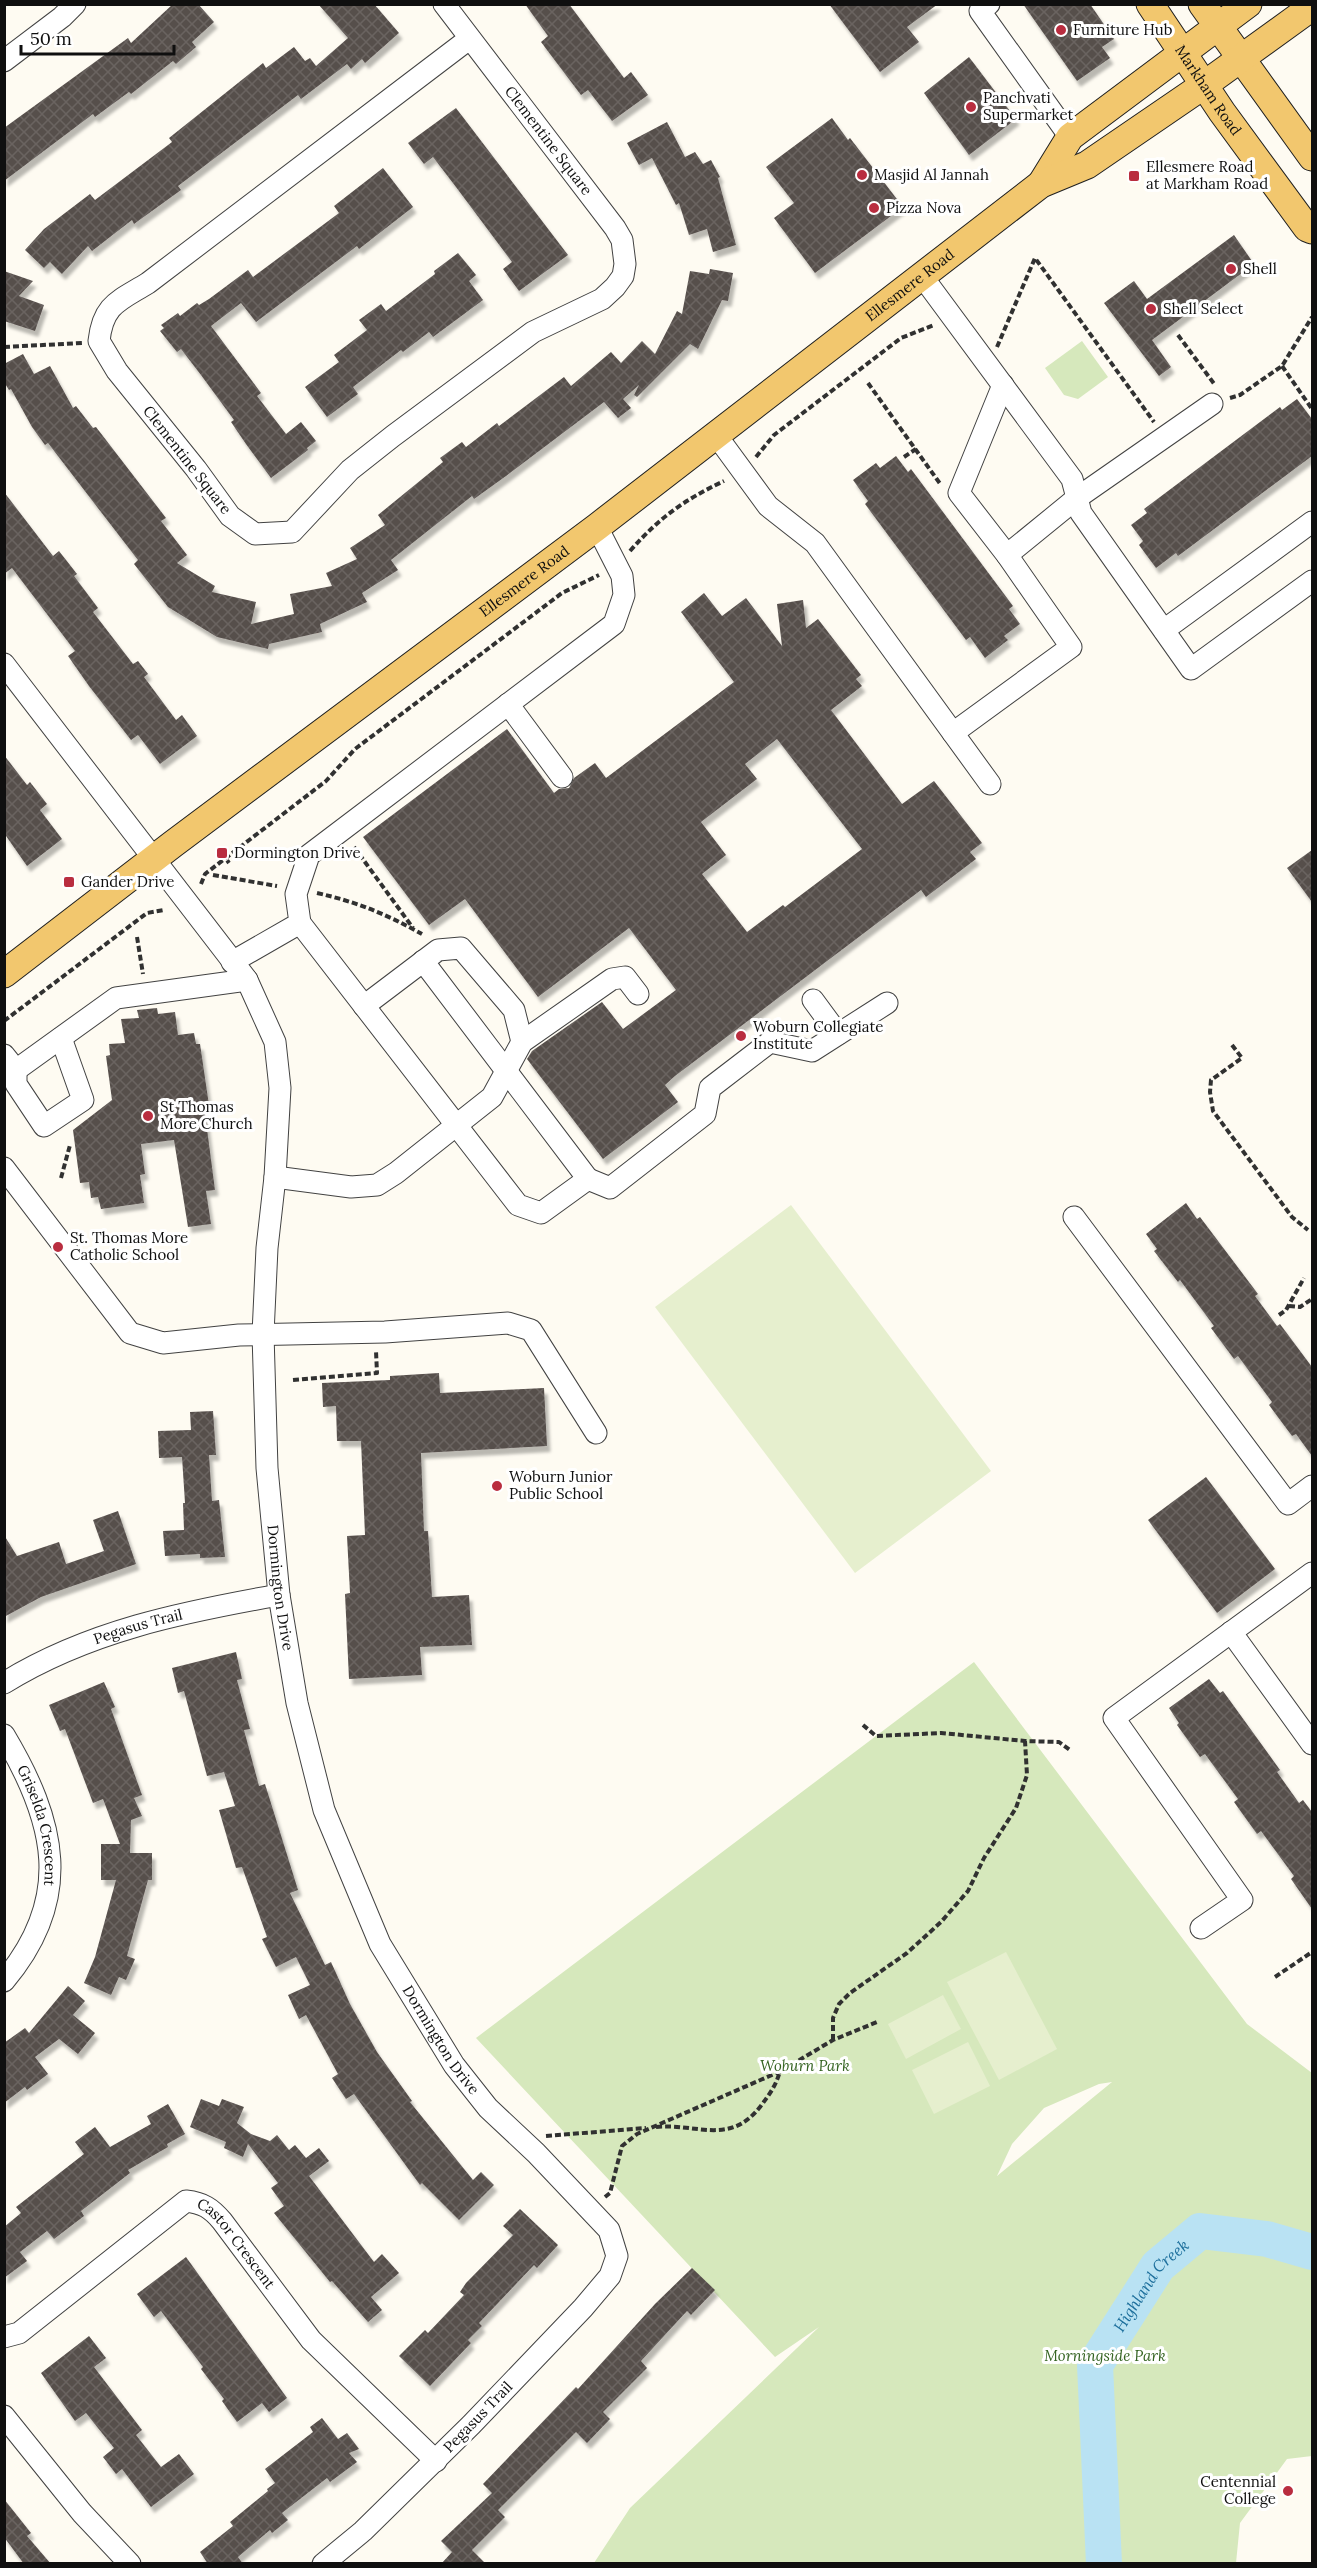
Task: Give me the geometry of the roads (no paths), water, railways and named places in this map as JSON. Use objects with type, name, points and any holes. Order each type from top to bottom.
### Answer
[{"type":"main road","name":"Markham Road","points":[[1150,4],[1204,85],[1307,228],[1312,230]]},
{"type":"main road","points":[[1202,4],[1312,157]]},
{"type":"main road","name":"Ellesmere Road","points":[[1041,184],[1070,137],[1248,4]]},
{"type":"main road","name":"Ellesmere Road","points":[[4,974],[597,527],[1041,184],[1087,165],[1241,59],[1305,12],[1308,4]]},
{"type":"street","points":[[5,61],[62,17],[75,4]]},
{"type":"street","name":"Clementine Square","points":[[444,4],[622,240],[625,264],[623,276],[615,287],[602,298],[533,332],[350,470],[292,532],[255,534],[230,516],[196,469],[117,371],[99,341],[106,312],[118,301],[148,283],[469,39]]},
{"type":"street","points":[[989,4],[980,11],[1070,137]]},
{"type":"street","points":[[922,276],[1072,479],[1081,513],[1191,669],[1312,581]]},
{"type":"street","points":[[953,733],[1071,647],[1007,555],[959,493],[1003,385]]},
{"type":"street","points":[[1007,555],[1077,498],[1219,402]]},
{"type":"street","points":[[716,435],[768,506],[814,543],[990,784]]},
{"type":"street","points":[[1164,630],[1312,522]]},
{"type":"street","points":[[588,1179],[542,1213],[518,1205],[300,923],[296,894],[309,855],[614,624],[624,595],[622,576],[597,527]]},
{"type":"street","points":[[4,664],[153,860]]},
{"type":"street","points":[[508,704],[562,777]]},
{"type":"street","name":"Dormington Drive","points":[[153,860],[247,980],[270,1028],[278,1060],[280,1088],[275,1178],[267,1248],[263,1334],[267,1468],[279,1595],[297,1703],[324,1810],[380,1944],[454,2065],[488,2108],[609,2230],[616,2246],[617,2256]]},
{"type":"street","points":[[232,962],[300,923]]},
{"type":"street","points":[[364,1006],[438,950],[461,948],[514,1010],[522,1042]]},
{"type":"street","points":[[423,961],[588,1179],[610,1188],[705,1114],[710,1088],[770,1042],[812,1051],[887,1003]]},
{"type":"street","points":[[275,1178],[351,1187],[377,1185],[396,1173],[492,1097],[522,1042],[612,979],[625,977],[638,994]]},
{"type":"street","points":[[61,1038],[82,1100],[45,1126],[16,1084],[10,1063],[61,1038],[116,998],[247,980]]},
{"type":"street","points":[[813,1000],[838,1034]]},
{"type":"street","points":[[4,1168],[130,1333],[163,1343],[263,1334],[385,1332],[508,1323],[531,1330],[596,1432]]},
{"type":"street","points":[[1074,1217],[1288,1504],[1312,1486]]},
{"type":"street","points":[[1201,1928],[1242,1900],[1114,1718],[1312,1573]]},
{"type":"street","name":"Pegasus Trail","points":[[4,1683],[31,1666],[114,1631],[164,1617],[279,1595]]},
{"type":"street","points":[[1231,1632],[1312,1744]]},
{"type":"street","name":"Griselda Crescent","points":[[4,1735],[33,1787],[45,1822],[52,1864],[46,1908],[28,1950],[4,1981]]},
{"type":"street","name":"Castor Crescent","points":[[4,2337],[19,2333],[186,2201],[200,2203],[212,2208],[311,2340],[436,2461]]},
{"type":"street","name":"Pegasus Trail","points":[[323,2564],[363,2531],[436,2461],[583,2308],[610,2276],[617,2256]]},
{"type":"street","points":[[4,2416],[82,2512],[130,2564]]},
{"type":"waterway","name":"Highland Creek","points":[[1104,2564],[1095,2365],[1158,2266],[1200,2231],[1267,2239],[1312,2252]]},
{"type":"place","name":"Furniture Hub","points":[[1061,30]]},
{"type":"place","name":"Panchvati Supermarket","points":[[971,107]]},
{"type":"place","name":"Masjid Al Jannah","points":[[862,175]]},
{"type":"place","name":"Ellesmere Road at Markham Road","points":[[1134,176]]},
{"type":"place","name":"Pizza Nova","points":[[874,208]]},
{"type":"place","name":"Shell","points":[[1231,269]]},
{"type":"place","name":"Shell Select","points":[[1151,309]]},
{"type":"place","name":"Dormington Drive","points":[[222,853]]},
{"type":"place","name":"Gander Drive","points":[[69,882]]},
{"type":"place","name":"Woburn Collegiate Institute","points":[[741,1036]]},
{"type":"place","name":"St Thomas More Church","points":[[148,1116]]},
{"type":"place","name":"St. Thomas More Catholic School","points":[[58,1247]]},
{"type":"place","name":"Woburn Junior Public School","points":[[497,1486]]},
{"type":"place","name":"Centennial College","points":[[1288,2491]]},
{"type":"park label","name":"Woburn Park","points":[[805,2066]]},
{"type":"park label","name":"Morningside Park","points":[[1105,2356]]}]
